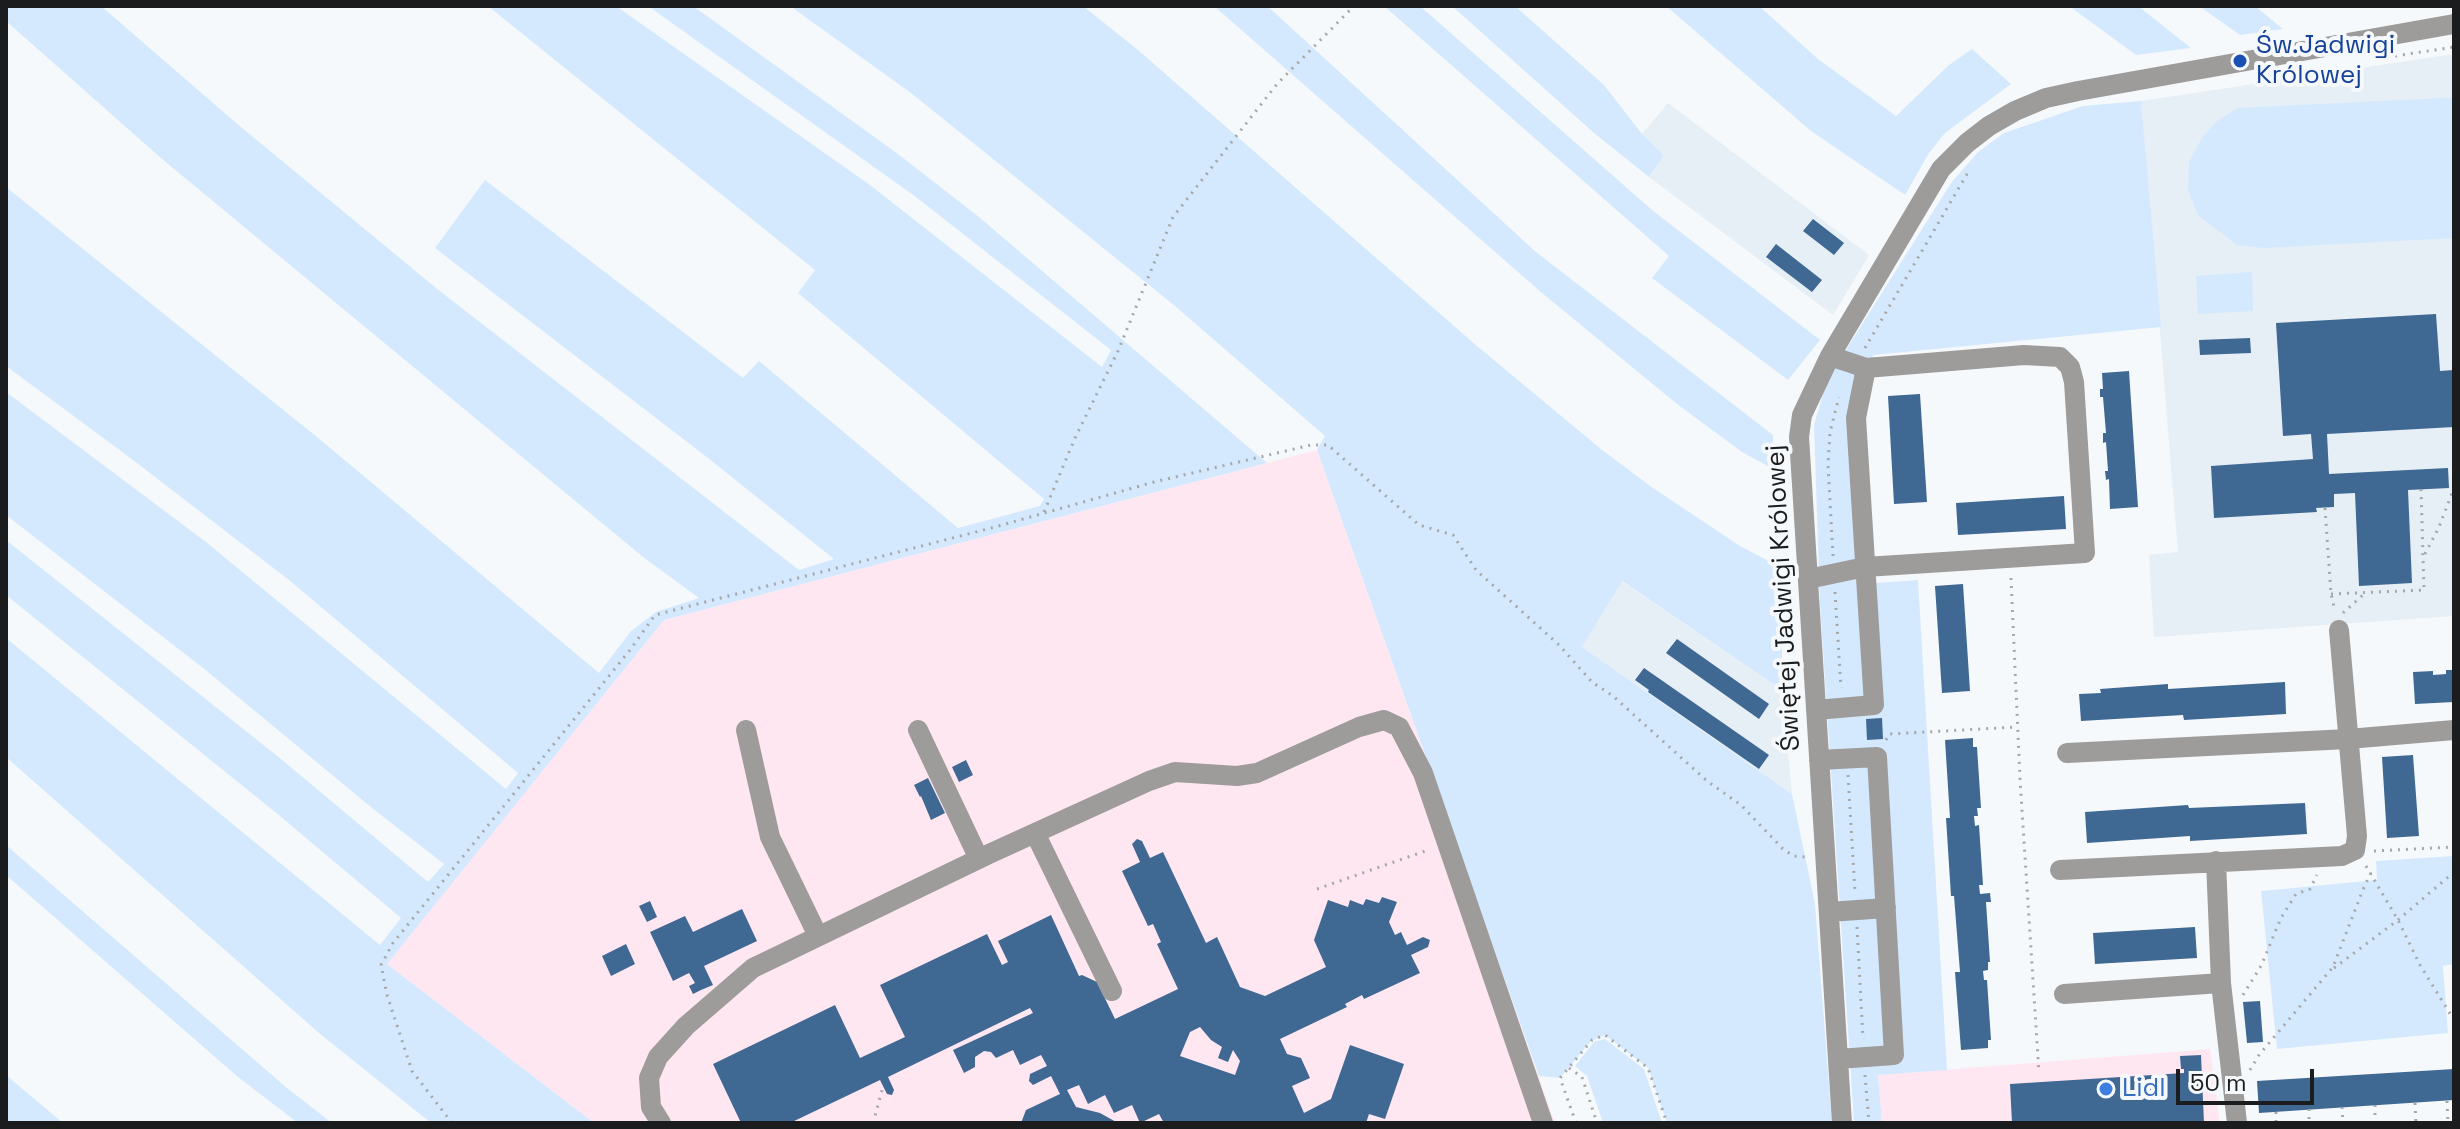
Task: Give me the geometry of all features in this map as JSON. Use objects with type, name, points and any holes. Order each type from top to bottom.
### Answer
[{"type":"street","name":"Świętej Jadwigi Królowej","points":[[1842,1123],[1799,437],[1802,415],[1830,356],[1941,169],[1967,143],[2015,111],[2046,98],[2078,91],[2454,24]]},
{"type":"street","points":[[1808,579],[1865,567],[2085,553],[2074,382],[2070,367],[2060,357],[2024,355],[1860,366],[1830,356]]},
{"type":"street","points":[[1816,710],[1874,705],[1856,418],[1860,366]]},
{"type":"street","points":[[2060,870],[2342,856],[2355,850],[2357,836],[2339,630]]},
{"type":"street","points":[[661,1123],[651,1107],[649,1078],[658,1057],[686,1026],[753,968],[1138,786],[1175,772],[1237,776],[1257,773],[1359,727],[1384,720],[1399,727],[1423,773],[1543,1123]]},
{"type":"street","points":[[746,730],[770,837],[818,936]]},
{"type":"street","points":[[918,730],[979,859]]},
{"type":"street","points":[[2067,753],[2348,739],[2454,730]]},
{"type":"street","points":[[1819,760],[1877,757],[1894,1055],[1838,1059]]},
{"type":"street","points":[[1035,833],[1112,991]]},
{"type":"street","points":[[2216,861],[2221,983],[2237,1123]]},
{"type":"street","points":[[1829,912],[1886,908]]},
{"type":"street","points":[[2064,994],[2221,983]]},
{"type":"path","points":[[1044,512],[1075,438],[1118,351],[1173,217],[1277,84],[1354,6]]},
{"type":"path","points":[[2392,56],[2454,47]]},
{"type":"path","points":[[1843,707],[1828,465],[1836,405],[1971,168]]},
{"type":"path","points":[[452,1123],[412,1071],[387,995],[381,965],[393,943],[655,615],[995,527],[1154,482],[1311,445],[1328,445],[1419,525],[1453,535],[1476,570],[1543,630],[1592,682],[1613,696],[1707,781],[1741,805],[1782,848],[1793,856],[1826,859]]},
{"type":"path","points":[[2423,556],[2439,527],[2454,488]]},
{"type":"path","points":[[2331,594],[2424,590],[2421,489]]},
{"type":"path","points":[[2325,508],[2331,594],[2337,618],[2366,592]]},
{"type":"path","points":[[2010,558],[2039,1073]]},
{"type":"path","points":[[1877,757],[1889,734],[2018,727]]},
{"type":"path","points":[[1847,758],[1869,1123]]},
{"type":"path","points":[[2355,850],[2454,847]]},
{"type":"path","points":[[1317,889],[1433,848]]},
{"type":"path","points":[[2355,850],[2454,1020]]},
{"type":"path","points":[[2239,1006],[2261,966],[2281,918],[2296,894],[2310,889],[2326,857]]},
{"type":"path","points":[[2327,973],[2398,920],[2454,872]]},
{"type":"path","points":[[2248,1073],[2259,1055],[2333,967],[2371,873]]},
{"type":"path","points":[[1576,1123],[1560,1078],[1592,1040],[1605,1035],[1648,1068],[1667,1123]]},
{"type":"path","points":[[1569,1068],[1582,1077],[1597,1123]]},
{"type":"path","points":[[873,1123],[883,1087]]},
{"type":"path","points":[[2447,1101],[2448,1123]]},
{"type":"path","points":[[2415,1103],[2416,1123]]},
{"type":"path","points":[[2375,1105],[2375,1123]]},
{"type":"path","points":[[2342,1107],[2343,1123]]},
{"type":"path","points":[[2309,1109],[2309,1123]]},
{"type":"path","points":[[2276,1112],[2276,1123]]},
{"type":"shaded area","points":[[6,6],[101,6],[235,122],[436,288],[799,570],[834,559],[435,248],[485,180],[743,378],[759,361],[958,528],[1040,506],[1044,499],[798,293],[815,270],[488,6],[616,6],[870,185],[1102,367],[1111,350],[916,197],[648,6],[693,6],[898,154],[979,217],[1267,463],[664,620],[387,964],[594,1123],[431,1123],[319,1033],[6,757],[6,638],[380,945],[401,918],[6,595],[6,540],[281,759],[428,882],[444,864],[203,668],[6,515],[6,392],[206,542],[506,789],[518,773],[289,580],[6,366],[6,187],[317,437],[599,673],[631,631],[656,612],[699,598],[643,557],[162,159],[6,21]]},
{"type":"shaded area","points":[[790,6],[1083,6],[1601,449],[1740,546],[1782,568],[1782,690],[1622,581],[1582,647],[1792,794],[1815,904],[1832,1123],[1667,1123],[1648,1068],[1605,1035],[1591,1041],[1560,1078],[1539,1076],[1317,450],[1325,436],[1175,306],[967,138],[911,93]]},
{"type":"shaded area","points":[[1214,6],[1267,6],[1536,252],[1773,435],[1773,469],[1742,452],[1677,404],[1542,293]]},
{"type":"shaded area","points":[[1384,6],[1420,6],[1652,210],[1820,340],[1788,380],[1652,278],[1669,256]]},
{"type":"shaded area","points":[[1452,6],[1515,6],[1604,85],[1642,134],[1664,155],[1649,177],[1594,133]]},
{"type":"shaded area","points":[[1666,6],[1759,6],[1818,59],[1896,116],[1949,65],[1972,49],[2011,84],[1945,133],[1929,153],[1905,195],[1811,131]]},
{"type":"shaded area","points":[[2069,6],[2138,6],[2191,48],[2136,55]]},
{"type":"shaded area","points":[[2199,6],[2255,6],[2283,29],[2240,35]]},
{"type":"shaded area","points":[[2454,54],[2454,616],[2154,637],[2149,555],[2178,552],[2141,101]]},
{"type":"shaded area","points":[[2454,98],[2454,238],[2264,248],[2237,245],[2198,215],[2188,190],[2189,162],[2202,138],[2216,122],[2238,108]]},
{"type":"shaded area","points":[[2141,101],[2161,327],[1873,355],[1862,420],[1876,583],[1918,580],[1947,1070],[1878,1075],[1882,1123],[1854,1123],[1820,604],[1814,425],[1827,380],[1951,183],[1978,152],[2004,133],[2083,106]]},
{"type":"shaded area","points":[[1668,103],[1869,255],[1833,315],[1649,177],[1664,155],[1642,134]]},
{"type":"shaded area","points":[[2252,272],[2253,311],[2198,314],[2196,276]]},
{"type":"shaded area","points":[[1317,450],[1555,1123],[594,1123],[386,964],[664,620]]},
{"type":"shaded area","points":[[1621,581],[1782,690],[1792,794],[1582,647]]},
{"type":"shaded area","points":[[6,845],[287,1088],[332,1123],[298,1123],[238,1077],[6,875]]},
{"type":"shaded area","points":[[2454,856],[2454,964],[2443,966],[2448,1033],[2277,1049],[2261,891],[2377,880],[2376,861]]},
{"type":"shaded area","points":[[1605,1039],[1644,1069],[1662,1123],[1603,1123],[1587,1076],[1575,1066],[1594,1042]]},
{"type":"shaded area","points":[[2210,1049],[2220,1123],[1882,1123],[1878,1075]]},
{"type":"shaded area","points":[[6,1075],[38,1102],[63,1123],[6,1123]]},
{"type":"building","points":[[1813,219],[1844,243],[1834,255],[1803,231]]},
{"type":"building","points":[[1776,244],[1822,280],[1812,292],[1766,257]]},
{"type":"building","points":[[2436,314],[2440,371],[2454,370],[2454,427],[2327,434],[2329,474],[2448,468],[2449,488],[2408,490],[2412,583],[2359,586],[2355,493],[2334,494],[2334,507],[2316,508],[2317,512],[2214,518],[2211,466],[2313,459],[2311,434],[2283,436],[2276,323]]},
{"type":"building","points":[[2250,338],[2251,353],[2200,355],[2199,340]]},
{"type":"building","points":[[2129,371],[2138,507],[2110,509],[2109,479],[2106,480],[2105,471],[2108,471],[2106,442],[2103,443],[2103,433],[2106,433],[2103,397],[2100,397],[2102,373]]},
{"type":"building","points":[[1920,394],[1927,502],[1894,504],[1888,396]]},
{"type":"building","points":[[2064,496],[2066,529],[1958,535],[1956,503]]},
{"type":"building","points":[[1963,584],[1970,691],[1942,693],[1935,586]]},
{"type":"building","points":[[1677,639],[1769,704],[1759,719],[1666,653]]},
{"type":"building","points":[[1644,668],[1769,755],[1759,769],[1648,692],[1635,680]]},
{"type":"building","points":[[2446,670],[2454,670],[2454,702],[2415,704],[2413,672],[2433,671],[2433,675],[2446,674]]},
{"type":"building","points":[[2285,682],[2286,714],[2184,720],[2183,715],[2081,721],[2079,694],[2101,693],[2100,689],[2168,684],[2168,689]]},
{"type":"building","points":[[1882,718],[1883,739],[1867,740],[1866,719]]},
{"type":"building","points":[[1973,738],[1973,747],[1977,747],[1981,808],[1977,808],[1978,816],[1974,816],[1975,826],[1979,825],[1983,885],[1979,885],[1980,894],[1990,893],[1991,902],[1986,902],[1990,962],[1988,970],[1983,971],[1984,980],[1987,980],[1991,1040],[1988,1040],[1988,1048],[1961,1050],[1955,972],[1960,972],[1946,818],[1950,818],[1945,740]]},
{"type":"building","points":[[2413,755],[2419,836],[2387,838],[2382,757]]},
{"type":"building","points":[[966,760],[973,775],[959,782],[952,767]]},
{"type":"building","points":[[928,778],[945,813],[931,820],[914,785]]},
{"type":"building","points":[[2305,803],[2307,834],[2190,841],[2190,836],[2087,843],[2085,812],[2188,805],[2189,808]]},
{"type":"building","points":[[1137,839],[1142,841],[1150,858],[1163,852],[1206,943],[1217,937],[1240,987],[1265,996],[1326,967],[1314,940],[1328,900],[1348,907],[1350,900],[1363,905],[1366,899],[1379,903],[1382,897],[1397,902],[1389,922],[1395,935],[1401,932],[1407,945],[1423,937],[1430,940],[1428,947],[1411,955],[1420,973],[1364,999],[1362,995],[1345,1004],[1347,1007],[1280,1039],[1287,1054],[1301,1058],[1310,1078],[1292,1086],[1304,1113],[1331,1099],[1350,1045],[1404,1064],[1385,1119],[1369,1114],[1366,1123],[1164,1123],[1159,1114],[1140,1123],[1132,1105],[1114,1113],[1105,1095],[1088,1104],[1079,1085],[1067,1090],[1076,1107],[1100,1113],[1118,1123],[1021,1123],[1026,1110],[1060,1094],[1051,1076],[1033,1085],[1029,1081],[1030,1074],[1047,1066],[1041,1055],[1020,1065],[1013,1050],[996,1058],[991,1052],[984,1051],[975,1057],[975,1067],[964,1073],[953,1050],[1033,1013],[1030,1008],[888,1077],[894,1090],[892,1095],[887,1094],[880,1080],[790,1123],[741,1123],[713,1064],[835,1005],[860,1058],[905,1037],[880,985],[987,934],[1002,965],[1008,962],[998,941],[1051,915],[1079,976],[1097,982],[1115,1019],[1178,989],[1157,944],[1161,942],[1153,924],[1148,926],[1122,871],[1140,862],[1132,844]],"holes":[[[1200,1027],[1222,1047],[1218,1058],[1228,1062],[1233,1050],[1240,1061],[1235,1075],[1180,1056],[1190,1032]]]},
{"type":"building","points":[[650,901],[657,917],[647,922],[639,906]]},
{"type":"building","points":[[742,909],[757,941],[704,966],[713,985],[693,994],[689,986],[695,983],[689,973],[673,981],[650,932],[685,916],[693,932]]},
{"type":"building","points":[[2195,927],[2197,958],[2095,964],[2093,933]]},
{"type":"building","points":[[626,944],[635,964],[611,976],[602,956]]},
{"type":"building","points":[[2260,1001],[2263,1042],[2247,1043],[2243,1002]]},
{"type":"building","name":"Lidl","points":[[2201,1055],[2204,1123],[2012,1123],[2010,1084],[2184,1073],[2180,1056]]},
{"type":"building","points":[[2454,1069],[2454,1100],[2259,1113],[2257,1081]]},
{"type":"place","name":"Św.Jadwigi Królowej","points":[[2240,61]]},
{"type":"place","name":"Lidl","points":[[2106,1089]]}]
